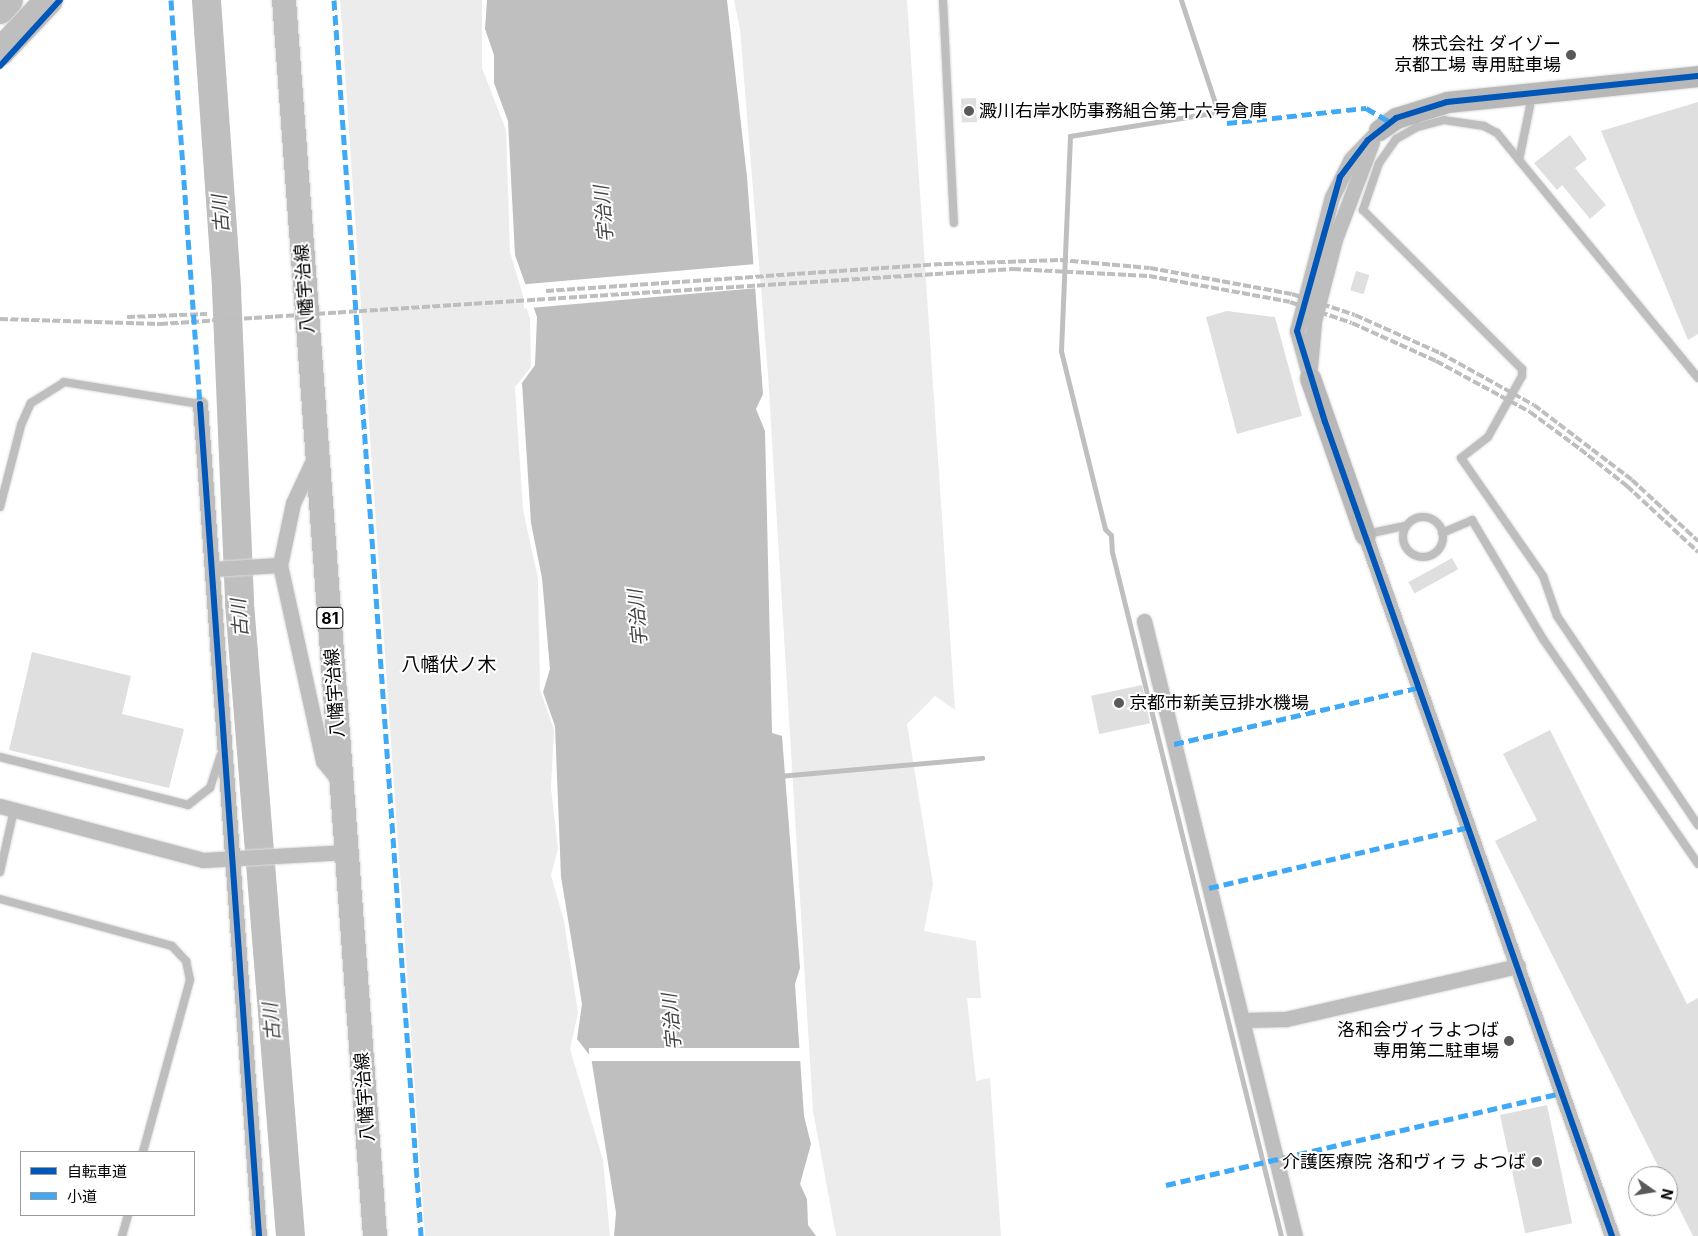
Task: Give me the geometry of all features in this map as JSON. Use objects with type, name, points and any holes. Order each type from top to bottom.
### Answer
[{"type":"highway","points":[[0,10],[9,0]]},
{"type":"highway","points":[[0,52],[49,0]]},
{"type":"main road","name":"八幡宇治線","points":[[284,0],[375,1236]]},
{"type":"street","points":[[1612,1236],[1364,534],[1310,378],[1297,331],[1332,197],[1351,159],[1379,130],[1396,118],[1447,102],[1698,76]]},
{"type":"street","points":[[200,404],[219,568],[224,746],[259,1236]]},
{"type":"street","points":[[318,450],[293,503],[280,565],[323,761],[341,783]]},
{"type":"street","points":[[219,568],[280,565]]},
{"type":"street","points":[[1144,621],[1295,1236]]},
{"type":"street","points":[[7,808],[203,860],[347,852]]},
{"type":"street","points":[[1243,1020],[1286,1019],[1518,966]]},
{"type":"lane","points":[[943,0],[954,223]]},
{"type":"lane","points":[[1519,160],[1530,106]]},
{"type":"lane","points":[[1698,378],[1497,133],[1484,126],[1444,120],[1418,127],[1396,139],[1379,163],[1363,210],[1522,369],[1522,376],[1488,437],[1461,458],[1543,576],[1557,616],[1698,825]]},
{"type":"lane","points":[[0,507],[21,425],[31,403],[64,382],[200,404]]},
{"type":"lane","points":[[1364,534],[1406,526],[1415,518],[1426,517],[1437,522],[1442,533],[1437,551],[1419,556],[1404,544],[1406,526]]},
{"type":"lane","points":[[1442,533],[1472,520],[1543,639],[1698,864]]},
{"type":"lane","points":[[0,757],[188,805],[210,788],[224,746]]},
{"type":"lane","points":[[0,872],[7,808]]},
{"type":"lane","points":[[0,899],[172,946],[186,961],[190,980],[143,1151]]},
{"type":"lane","points":[[122,1236],[128,1216]]},
{"type":"shaded area","points":[[340,0],[482,0],[482,68],[506,130],[510,252],[530,319],[531,367],[515,387],[523,510],[538,578],[540,690],[554,730],[551,788],[558,849],[551,875],[564,921],[578,1013],[570,1049],[603,1160],[610,1236],[425,1236]]},
{"type":"shaded area","points":[[734,0],[907,0],[955,710],[935,696],[907,724],[933,884],[924,931],[976,941],[981,998],[967,998],[976,1081],[990,1078],[1001,1236],[836,1236],[813,1111],[768,375],[740,29]]},
{"type":"water","name":"宇治川","points":[[487,0],[727,0],[747,177],[763,394],[756,409],[765,431],[772,733],[782,736],[800,968],[795,984],[804,1116],[811,1144],[800,1184],[807,1199],[808,1225],[816,1236],[614,1236],[616,1213],[591,1057],[577,1039],[582,1004],[561,877],[555,726],[543,692],[550,669],[542,578],[531,523],[522,383],[535,365],[537,317],[515,255],[508,121],[494,83],[494,55],[485,29]]},
{"type":"pier","points":[[756,264],[758,288],[524,308],[522,284]]},
{"type":"pier","points":[[589,1048],[802,1048],[802,1061],[589,1061]]},
{"type":"building","name":"澱川右岸水防事務組合第十六号倉庫","points":[[976,98],[977,122],[962,123],[961,99]]},
{"type":"building","points":[[1698,102],[1698,334],[1688,340],[1601,131]]},
{"type":"building","points":[[1570,135],[1587,159],[1575,168],[1606,205],[1590,219],[1562,185],[1557,190],[1534,163]]},
{"type":"building","points":[[1356,271],[1369,275],[1364,294],[1350,290]]},
{"type":"building","points":[[1227,311],[1275,317],[1302,416],[1237,434],[1206,317]]},
{"type":"building","points":[[1452,558],[1458,569],[1415,594],[1408,582]]},
{"type":"building","points":[[32,652],[131,676],[122,714],[184,729],[169,788],[9,750]]},
{"type":"building","name":"京都市新美豆排水機場","points":[[1142,685],[1150,723],[1099,734],[1091,696]]},
{"type":"building","points":[[1550,730],[1687,1004],[1698,998],[1698,1236],[1693,1236],[1678,1206],[1678,1166],[1658,1166],[1495,841],[1537,820],[1503,754]]},
{"type":"building","points":[[1547,1105],[1572,1223],[1525,1233],[1500,1115]]},
{"type":"waterway","name":"古川","points":[[206,0],[226,289],[239,603],[290,1236]]},
{"type":"waterway","points":[[1181,0],[1218,112],[1070,136],[1061,351],[1105,529],[1111,535],[1112,552],[1281,1236]]},
{"type":"waterway","points":[[779,776],[982,758]]},
{"type":"railway","points":[[546,291],[945,264],[1060,260],[1150,268],[1292,294],[1355,315],[1440,353],[1534,405],[1632,480],[1698,541]]},
{"type":"railway","points":[[0,319],[160,324],[1013,269],[1149,276],[1290,302],[1352,323],[1436,361],[1530,412],[1627,486],[1698,552]]},
{"type":"railway","points":[[127,317],[207,314]]},
{"type":"marked path","points":[[171,0],[200,404]]},
{"type":"marked path","points":[[334,0],[421,1236]]},
{"type":"marked path","points":[[1227,123],[1366,108],[1390,122]]},
{"type":"marked path","points":[[1174,744],[1421,687]]},
{"type":"marked path","points":[[1209,888],[1469,827]]},
{"type":"marked path","points":[[1166,1185],[1562,1093]]},
{"type":"cycle path","points":[[0,66],[60,0]]},
{"type":"cycle path","points":[[1612,1236],[1325,422],[1297,331],[1340,177],[1368,140],[1396,118],[1447,102],[1698,76]]},
{"type":"cycle path","points":[[200,404],[259,1236]]},
{"type":"place","name":"株式会社 ダイゾー 京都工場 専用駐車場","points":[[1571,55]]},
{"type":"place","name":"澱川右岸水防事務組合第十六号倉庫","points":[[969,111]]},
{"type":"place","name":"京都市新美豆排水機場","points":[[1119,703]]},
{"type":"place","name":"洛和会ヴィラよつば 専用第二駐車場","points":[[1509,1041]]},
{"type":"place","name":"介護医療院 洛和ヴィラ よつば","points":[[1537,1162]]},
{"type":"district","name":"八幡伏ノ木","points":[[449,665]]}]
